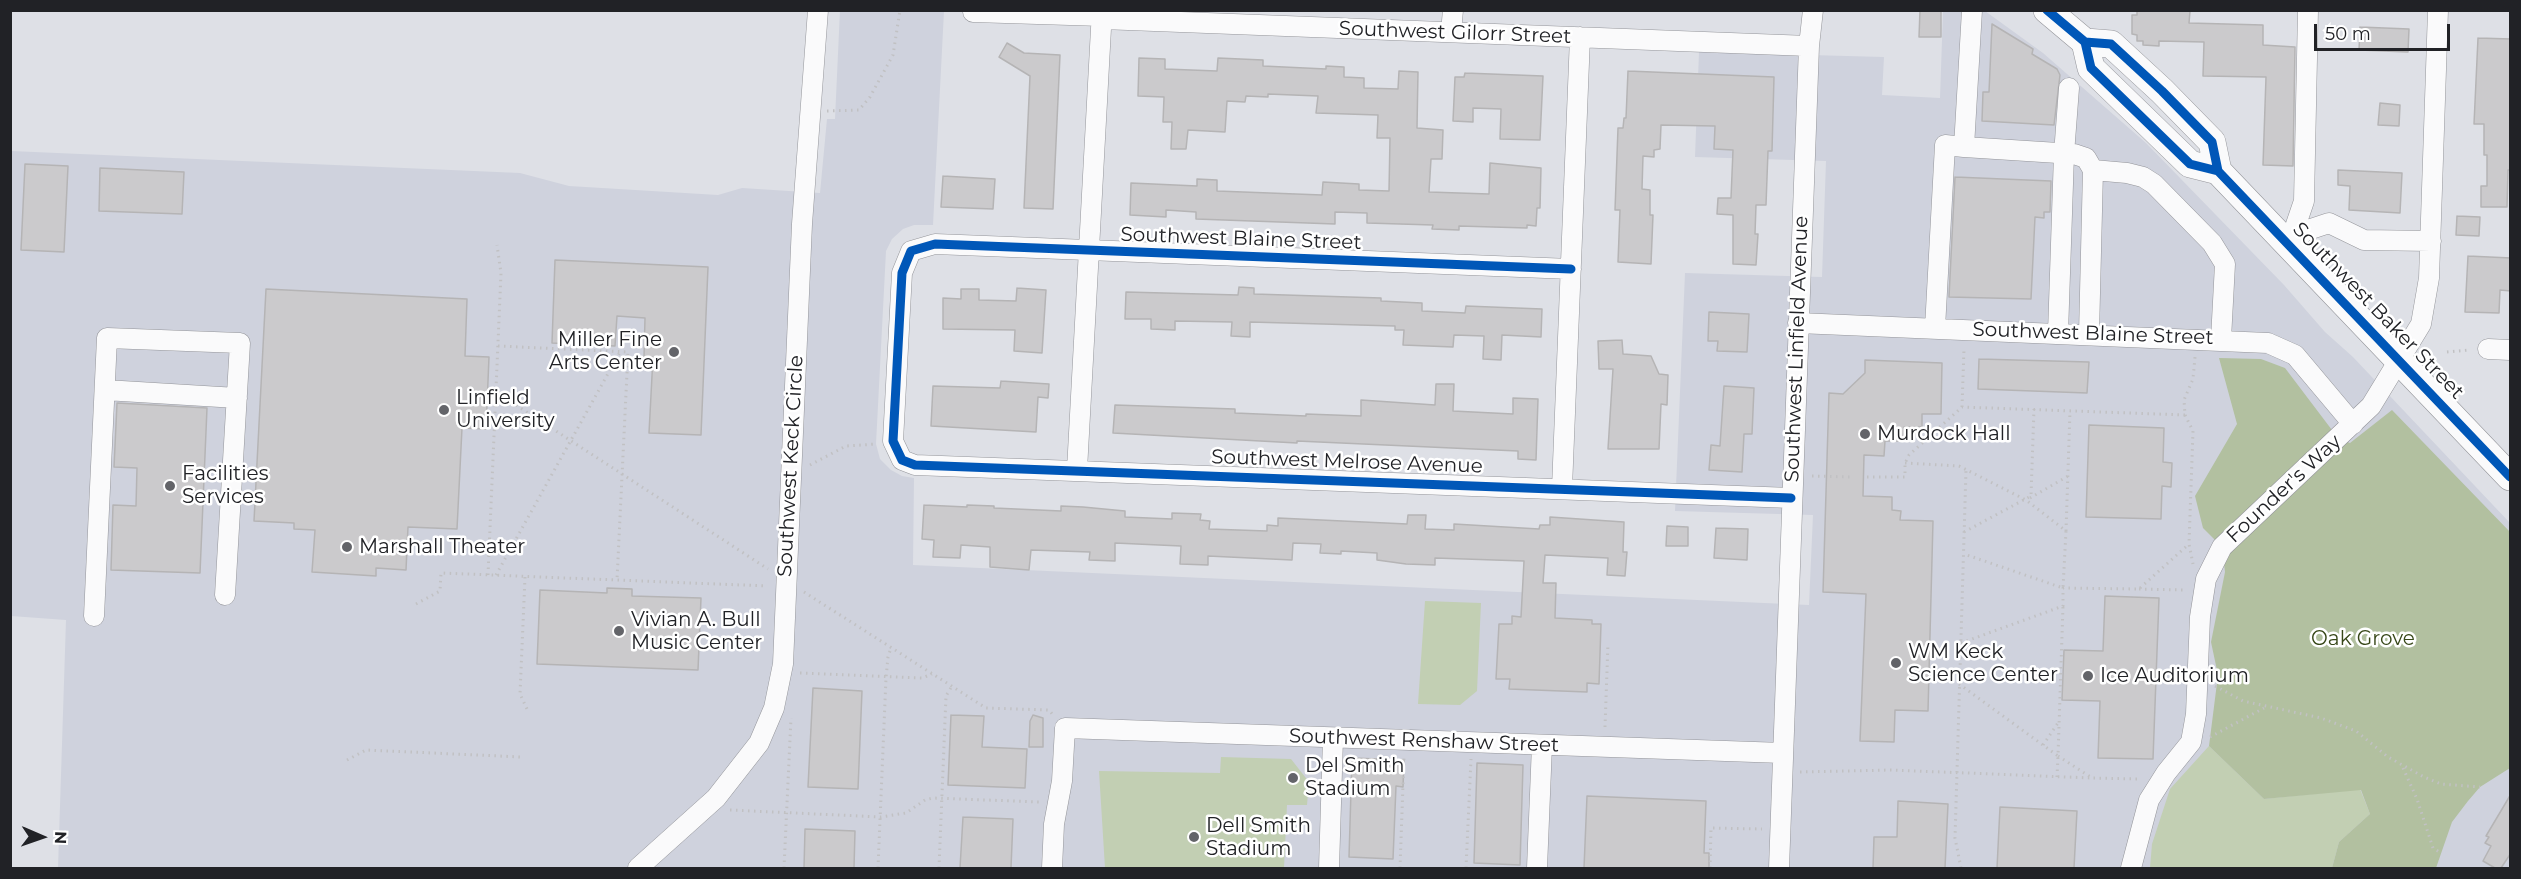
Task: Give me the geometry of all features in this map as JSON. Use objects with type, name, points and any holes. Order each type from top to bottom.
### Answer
[{"type":"highway","name":"Southwest Baker Street","points":[[2047,10],[2085,42],[2111,44],[2162,91],[2212,142],[2218,171],[2511,477]]},
{"type":"street","name":"Southwest Keck Circle","points":[[638,868],[716,798],[759,743],[774,708],[783,664],[802,224],[818,10]]},
{"type":"street","points":[[1451,32],[1453,10]]},
{"type":"street","name":"Southwest Linfield Avenue","points":[[1779,868],[1791,498],[1809,46],[1813,10]]},
{"type":"street","points":[[1964,147],[1972,10]]},
{"type":"street","points":[[2289,245],[2304,201],[2308,10]]},
{"type":"street","name":"Founder's Way","points":[[2131,868],[2149,801],[2158,785],[2191,741],[2196,714],[2200,616],[2206,579],[2222,547],[2371,406],[2421,324],[2425,307],[2431,241],[2438,10]]},
{"type":"street","name":"Southwest Gilorr Street","points":[[974,12],[1102,15],[1809,46]]},
{"type":"street","points":[[1077,470],[1102,15]]},
{"type":"street","points":[[1562,488],[1580,37]]},
{"type":"street","points":[[2058,333],[2064,154],[2069,88]]},
{"type":"street","points":[[1935,328],[1945,145],[2074,154],[2086,158],[2093,170],[2089,334]]},
{"type":"street","points":[[2093,170],[2127,172],[2143,177],[2154,184],[2212,243],[2225,264],[2221,339]]},
{"type":"street","points":[[2289,245],[2305,231],[2329,223],[2364,240],[2431,241]]},
{"type":"street","name":"Southwest Blaine Street","points":[[893,441],[902,273],[911,251],[935,244],[1571,269]]},
{"type":"street","name":"Southwest Blaine Street","points":[[1798,323],[2221,339],[2268,343],[2295,355],[2353,424]]},
{"type":"street","points":[[94,616],[107,338],[240,343],[225,595]]},
{"type":"street","points":[[2488,349],[2511,350]]},
{"type":"street","points":[[105,390],[237,398]]},
{"type":"street","name":"Southwest Melrose Avenue","points":[[893,441],[902,460],[915,465],[1791,498]]},
{"type":"street","name":"Southwest Renshaw Street","points":[[1058,802],[1062,780],[1065,728],[1604,747],[1783,763]]},
{"type":"street","points":[[1329,868],[1334,738]]},
{"type":"street","points":[[1537,868],[1542,745]]},
{"type":"street","points":[[1052,868],[1054,824],[1058,802]]},
{"type":"path","points":[[811,111],[859,110],[870,97],[893,55],[900,10]]},
{"type":"path","points":[[488,575],[501,273],[497,245]]},
{"type":"path","points":[[1962,407],[1965,330]]},
{"type":"path","points":[[1964,554],[2063,588],[2204,591],[2193,568],[2188,544],[2193,431],[2185,415],[2184,400],[2193,379],[2197,338]]},
{"type":"path","points":[[498,346],[628,352],[617,581]]},
{"type":"path","points":[[2447,352],[2488,349]]},
{"type":"path","points":[[496,575],[620,352]]},
{"type":"path","points":[[1867,477],[1905,477],[1905,463],[1909,454],[1962,407],[2185,415]]},
{"type":"path","points":[[2026,500],[2031,496],[2034,409]]},
{"type":"path","points":[[2057,777],[2070,411]]},
{"type":"path","points":[[791,465],[807,466],[846,446],[867,446],[893,441]]},
{"type":"path","points":[[1905,463],[1959,466],[2026,500],[2066,531]]},
{"type":"path","points":[[1961,868],[1955,838],[1966,470]]},
{"type":"path","points":[[1812,476],[1851,477]]},
{"type":"path","points":[[1964,532],[2068,476]]},
{"type":"path","points":[[2139,589],[2188,544]]},
{"type":"path","points":[[416,604],[440,591],[441,573],[765,587],[786,581]]},
{"type":"path","points":[[525,577],[520,694],[527,708]]},
{"type":"path","points":[[1961,643],[2063,606]]},
{"type":"path","points":[[1604,747],[1608,643]]},
{"type":"path","points":[[878,868],[886,678],[891,648]]},
{"type":"path","points":[[783,664],[799,674],[886,678],[922,678],[932,674]]},
{"type":"path","points":[[2198,677],[2243,701],[2264,708],[2321,718],[2356,731],[2403,766],[2441,784],[2480,787]]},
{"type":"path","points":[[1959,684],[2092,778]]},
{"type":"path","points":[[939,868],[946,696],[952,686]]},
{"type":"path","points":[[774,708],[792,718],[784,868]]},
{"type":"path","points":[[2191,741],[2217,735],[2264,708]]},
{"type":"path","points":[[2043,745],[2059,721]]},
{"type":"path","points":[[1400,868],[1405,740]]},
{"type":"path","points":[[1466,868],[1471,742]]},
{"type":"path","points":[[347,760],[366,750],[521,757]]},
{"type":"path","points":[[1783,763],[1891,770],[2146,780],[2158,785]]},
{"type":"path","points":[[2403,766],[2421,807],[2433,848],[2441,853]]},
{"type":"path","points":[[716,798],[727,810],[881,817],[906,813],[925,800],[941,798],[1058,802]]},
{"type":"path","points":[[1710,868],[1712,828],[1780,829]]},
{"type":"shaded area","name":"Linfield University","points":[[840,10],[944,11],[933,225],[914,225],[903,229],[892,239],[886,251],[876,444],[880,459],[891,470],[902,476],[914,478],[913,565],[1809,605],[1813,515],[1675,511],[1685,273],[1822,277],[1826,161],[1695,157],[1699,52],[1884,57],[1882,95],[1940,98],[1943,11],[1985,11],[2043,53],[2146,143],[2510,523],[2510,868],[58,868],[66,620],[11,616],[11,151],[520,173],[569,186],[718,195],[742,188],[820,193],[827,119],[835,119]]},
{"type":"green space","name":"Oak Grove","points":[[2219,358],[2261,359],[2285,368],[2338,438],[2350,443],[2392,410],[2510,532],[2510,768],[2480,787],[2452,822],[2436,868],[2332,868],[2339,842],[2370,814],[2361,790],[2264,799],[2209,746],[2218,675],[2211,642],[2225,572],[2222,547],[2203,528],[2195,496],[2237,424]]},
{"type":"green space","points":[[1425,601],[1481,603],[1477,691],[1460,705],[1418,704]]},
{"type":"green space","points":[[2209,746],[2264,799],[2360,789],[2370,814],[2339,842],[2332,868],[2150,868],[2152,844],[2170,789]]},
{"type":"green space","name":"Dell Smith Stadium","points":[[1221,757],[1291,759],[1309,782],[1307,805],[1287,805],[1284,868],[1105,868],[1099,771],[1220,773]]},
{"type":"building","points":[[1920,10],[1941,10],[1941,37],[1919,37]]},
{"type":"building","points":[[2137,10],[2190,11],[2189,23],[2263,25],[2263,45],[2295,47],[2293,166],[2263,165],[2266,77],[2203,76],[2204,42],[2159,41],[2159,46],[2143,45],[2143,41],[2137,41],[2137,35],[2132,34],[2132,15],[2137,15]]},
{"type":"building","points":[[1992,24],[2033,49],[2032,54],[2057,69],[2060,75],[2054,125],[1982,121],[1983,92],[1989,92]]},
{"type":"building","points":[[2360,27],[2409,29],[2408,52],[2359,50]]},
{"type":"building","points":[[2478,38],[2511,39],[2510,170],[2508,170],[2507,207],[2481,207],[2481,186],[2487,186],[2487,155],[2484,155],[2484,124],[2474,124]]},
{"type":"building","points":[[1007,43],[1024,53],[1060,55],[1053,209],[1024,208],[1030,76],[999,57]]},
{"type":"building","points":[[1139,58],[1165,59],[1165,69],[1217,71],[1218,58],[1263,60],[1263,66],[1326,69],[1326,66],[1344,67],[1344,77],[1364,78],[1364,88],[1398,89],[1399,71],[1418,72],[1417,128],[1443,130],[1442,159],[1431,159],[1429,192],[1489,194],[1490,163],[1541,168],[1540,208],[1537,208],[1536,226],[1527,225],[1527,228],[1459,226],[1459,230],[1432,229],[1433,225],[1367,223],[1367,213],[1335,212],[1335,224],[1196,219],[1196,212],[1166,210],[1166,217],[1130,215],[1131,183],[1197,186],[1197,179],[1217,180],[1217,191],[1322,195],[1323,182],[1359,184],[1359,190],[1389,191],[1390,138],[1377,138],[1378,115],[1316,113],[1318,96],[1268,94],[1268,97],[1246,96],[1245,102],[1227,101],[1225,132],[1188,130],[1186,149],[1171,149],[1172,122],[1163,122],[1164,97],[1138,96]]},
{"type":"building","points":[[1628,71],[1774,77],[1772,151],[1768,151],[1766,205],[1756,205],[1755,234],[1758,234],[1756,265],[1733,264],[1733,215],[1717,214],[1718,198],[1731,198],[1733,150],[1714,149],[1715,126],[1661,125],[1660,149],[1654,150],[1654,157],[1643,156],[1642,189],[1650,190],[1650,215],[1653,215],[1651,264],[1618,262],[1620,210],[1615,210],[1618,128],[1623,128],[1624,118],[1626,118]]},
{"type":"building","points":[[1465,73],[1543,76],[1540,140],[1500,139],[1501,109],[1473,108],[1473,122],[1453,121],[1455,77],[1464,77]]},
{"type":"building","points":[[2380,103],[2400,105],[2399,126],[2378,125]]},
{"type":"building","points":[[25,164],[68,166],[64,252],[21,250]]},
{"type":"building","points":[[100,168],[184,172],[182,214],[99,211]]},
{"type":"building","points":[[2338,170],[2402,173],[2400,213],[2349,210],[2350,186],[2338,185]]},
{"type":"building","points":[[943,176],[995,179],[993,209],[941,207]]},
{"type":"building","points":[[1955,177],[2051,181],[2050,212],[2044,212],[2044,218],[2035,217],[2031,299],[1949,297]]},
{"type":"building","points":[[2457,216],[2480,217],[2479,236],[2456,235]]},
{"type":"building","points":[[2468,256],[2511,258],[2511,291],[2500,290],[2499,313],[2465,312]]},
{"type":"building","name":"Miller Fine Arts Center","points":[[555,260],[708,267],[701,435],[649,433],[653,357],[644,357],[645,318],[617,316],[615,346],[552,343]]},
{"type":"building","points":[[1239,287],[1254,288],[1254,294],[1381,298],[1381,301],[1422,303],[1422,311],[1465,313],[1466,306],[1542,309],[1541,337],[1502,335],[1501,360],[1483,359],[1484,336],[1454,335],[1453,347],[1403,345],[1404,330],[1395,330],[1395,326],[1250,322],[1250,337],[1231,336],[1232,322],[1175,321],[1175,330],[1151,329],[1151,319],[1125,319],[1126,292],[1238,295]]},
{"type":"building","points":[[1017,288],[1046,290],[1042,353],[1014,351],[1015,330],[943,329],[943,298],[961,299],[961,289],[979,289],[979,300],[1016,301]]},
{"type":"building","points":[[266,289],[467,299],[465,356],[489,357],[486,429],[462,428],[457,529],[408,527],[406,570],[376,568],[376,576],[312,572],[315,530],[294,529],[294,523],[254,521]]},
{"type":"building","points":[[1709,312],[1749,314],[1747,352],[1717,351],[1718,341],[1708,341]]},
{"type":"building","points":[[1622,340],[1623,354],[1651,356],[1659,374],[1668,375],[1667,405],[1661,404],[1659,449],[1608,449],[1613,369],[1599,369],[1598,341]]},
{"type":"building","points":[[1979,359],[2089,362],[2087,393],[1978,389]]},
{"type":"building","points":[[1865,360],[1942,363],[1941,414],[1922,414],[1922,427],[1904,427],[1903,441],[1885,441],[1884,456],[1864,455],[1863,496],[1892,497],[1892,510],[1901,511],[1900,520],[1933,521],[1928,711],[1895,710],[1894,742],[1860,741],[1866,594],[1823,592],[1829,393],[1843,394],[1865,373]]},
{"type":"building","points":[[1001,381],[1049,384],[1048,398],[1038,397],[1036,432],[931,426],[933,386],[1000,388]]},
{"type":"building","points":[[1436,384],[1454,384],[1453,411],[1513,414],[1513,398],[1538,399],[1536,460],[1518,459],[1518,451],[1297,441],[1297,443],[1113,433],[1115,405],[1235,409],[1235,413],[1361,416],[1361,400],[1435,405]]},
{"type":"building","points":[[1724,386],[1754,388],[1752,434],[1744,434],[1742,472],[1709,470],[1711,445],[1720,446]]},
{"type":"building","name":"Facilities Services","points":[[117,403],[207,408],[200,573],[111,570],[113,505],[136,506],[137,468],[114,467]]},
{"type":"building","points":[[2089,425],[2164,428],[2163,462],[2172,463],[2171,487],[2162,486],[2161,519],[2086,517]]},
{"type":"building","points":[[924,505],[994,506],[994,508],[1061,511],[1061,506],[1083,507],[1125,511],[1125,517],[1172,519],[1172,513],[1201,514],[1200,520],[1210,521],[1209,529],[1267,531],[1267,525],[1278,526],[1278,518],[1407,524],[1408,515],[1426,515],[1425,529],[1454,530],[1454,524],[1539,529],[1540,525],[1550,525],[1550,517],[1624,522],[1623,552],[1627,552],[1625,576],[1607,575],[1608,558],[1545,555],[1543,583],[1556,583],[1555,618],[1592,620],[1592,624],[1601,624],[1599,684],[1587,683],[1587,692],[1509,689],[1510,679],[1496,679],[1499,624],[1512,624],[1512,616],[1521,617],[1524,561],[1435,558],[1435,565],[1406,564],[1377,560],[1377,553],[1341,551],[1341,554],[1320,553],[1321,544],[1293,543],[1292,560],[1208,556],[1208,565],[1180,564],[1181,546],[1115,543],[1115,561],[1089,560],[1090,552],[1031,550],[1029,570],[990,567],[990,547],[961,545],[960,558],[933,557],[934,540],[922,539]]},
{"type":"building","points":[[1667,526],[1688,527],[1688,546],[1666,546]]},
{"type":"building","points":[[1716,528],[1748,529],[1747,560],[1714,558]]},
{"type":"building","name":"Vivian A. Bull Music Center","points":[[607,588],[632,589],[632,596],[701,598],[698,670],[537,664],[540,590],[607,593]]},
{"type":"building","points":[[2105,596],[2159,598],[2153,759],[2098,758],[2100,701],[2062,700],[2064,650],[2103,651]]},
{"type":"building","points":[[813,688],[862,691],[858,789],[808,787]]},
{"type":"building","points":[[951,715],[984,716],[982,747],[1027,749],[1025,788],[948,785]]},
{"type":"building","points":[[1033,715],[1043,718],[1043,747],[1029,747],[1030,721]]},
{"type":"building","points":[[1352,758],[1404,760],[1403,787],[1396,786],[1393,859],[1349,857]]},
{"type":"building","points":[[1477,763],[1523,765],[1520,865],[1474,863]]},
{"type":"building","points":[[2511,794],[2511,853],[2501,868],[2495,868],[2483,861],[2491,846],[2485,843],[2489,837],[2486,836]]},
{"type":"building","points":[[1587,796],[1706,801],[1704,853],[1709,853],[1709,868],[1584,868]]},
{"type":"building","points":[[1898,801],[1948,804],[1945,868],[1873,868],[1874,837],[1897,837]]},
{"type":"building","points":[[2000,807],[2077,811],[2074,868],[1997,868]]},
{"type":"building","points":[[963,817],[1013,819],[1011,868],[960,868]]},
{"type":"building","points":[[805,829],[855,831],[854,868],[804,868]]},
{"type":"cycle path","points":[[2047,10],[2085,42],[2111,44],[2162,91],[2212,142],[2218,171]]},
{"type":"cycle path","points":[[2085,42],[2091,68],[2190,164],[2218,171],[2510,477]]},
{"type":"cycle path","points":[[1571,269],[935,244],[911,251],[902,273],[893,441],[902,460],[915,465],[1791,498]]},
{"type":"place","name":"Miller Fine Arts Center","points":[[674,352]]},
{"type":"place","name":"Linfield University","points":[[444,410]]},
{"type":"place","name":"Murdock Hall","points":[[1865,434]]},
{"type":"place","name":"Facilities Services","points":[[170,486]]},
{"type":"place","name":"Marshall Theater","points":[[347,547]]},
{"type":"place","name":"Vivian A. Bull Music Center","points":[[619,631]]},
{"type":"place","name":"WM Keck Science Center","points":[[1896,663]]},
{"type":"place","name":"Ice Auditorium","points":[[2088,676]]},
{"type":"place","name":"Del Smith Stadium","points":[[1293,778]]},
{"type":"place","name":"Dell Smith Stadium","points":[[1194,837]]}]
